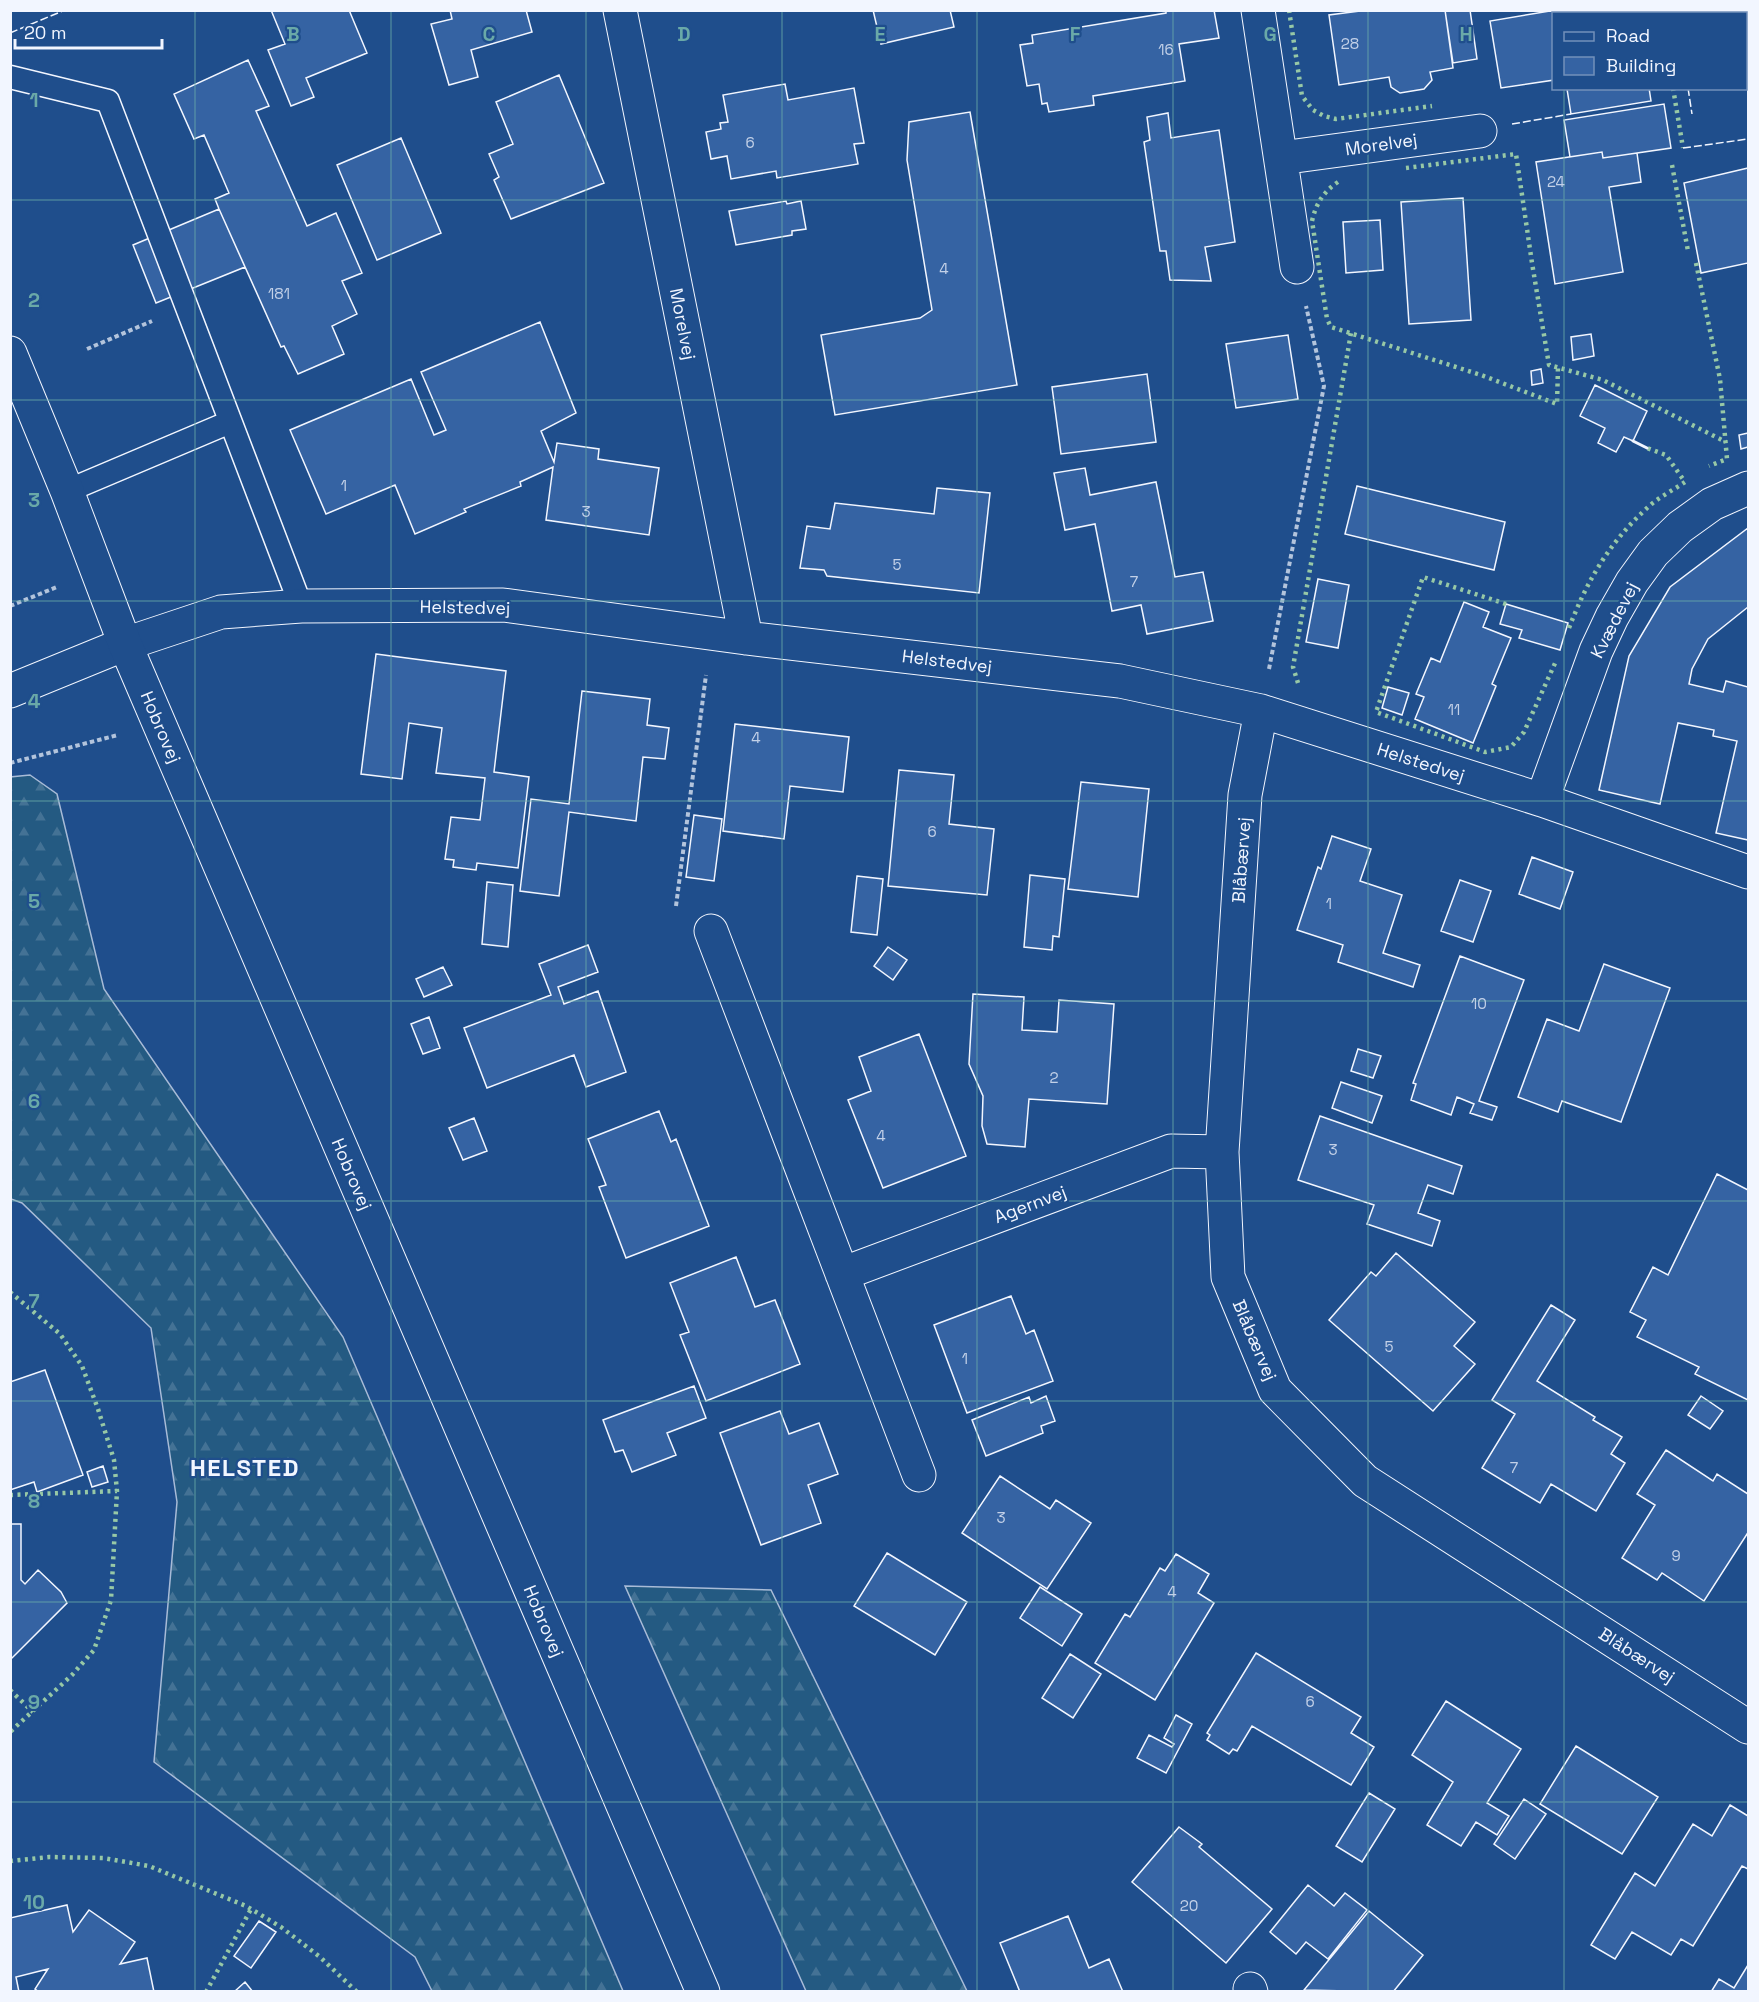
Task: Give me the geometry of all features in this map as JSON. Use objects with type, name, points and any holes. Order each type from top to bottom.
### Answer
[{"type":"street","name":"Morelvej","points":[[620,10],[746,638]]},
{"type":"street","points":[[1258,10],[1297,267]]},
{"type":"street","name":"Morelvej","points":[[1281,158],[1480,131]]},
{"type":"street","name":"Hobrovej","points":[[10,353],[67,491],[125,644],[703,1992]]},
{"type":"street","name":"Kvædevej","points":[[1542,801],[1596,651],[1632,582],[1653,553],[1680,527],[1712,504],[1749,488]]},
{"type":"street","name":"Helstedvej","points":[[10,691],[125,644],[221,612],[301,606],[503,605],[711,634],[1120,681],[1261,711],[1542,801],[1749,872]]},
{"type":"street","name":"Blåbærvej","points":[[1261,711],[1245,795],[1222,1152],[1228,1277],[1275,1390],[1365,1481],[1749,1727]]},
{"type":"street","points":[[711,932],[919,1475]]},
{"type":"street","name":"Agernvej","points":[[842,1274],[1171,1151],[1222,1152]]},
{"type":"lane","points":[[10,77],[108,101],[301,606]]},
{"type":"lane","points":[[67,491],[230,422]]},
{"type":"path","points":[[1261,711],[1324,386],[1297,267]]},
{"type":"path","points":[[87,349],[186,306]]},
{"type":"path","points":[[10,606],[97,572]]},
{"type":"path","points":[[711,634],[674,922],[711,932]]},
{"type":"path","points":[[10,763],[159,724]]},
{"type":"green space","points":[[30,775],[57,794],[104,989],[343,1337],[623,1991],[432,1991],[415,1957],[154,1762],[177,1502],[151,1328],[22,1203],[11,1199],[10,777]]},
{"type":"green space","points":[[625,1586],[771,1590],[967,1991],[806,1991]]},
{"type":"building","points":[[271,10],[349,10],[367,53],[306,78],[314,97],[291,106],[268,50],[285,44]]},
{"type":"building","points":[[450,10],[526,10],[532,32],[471,50],[478,77],[449,85],[431,24],[452,19]]},
{"type":"building","points":[[873,10],[950,10],[954,27],[881,44]]},
{"type":"building","points":[[1166,10],[1214,10],[1219,38],[1179,44],[1185,81],[1093,96],[1094,105],[1049,112],[1047,103],[1042,104],[1039,84],[1027,86],[1020,45],[1033,43],[1032,35],[1166,13]]},
{"type":"building","points":[[1368,10],[1445,10],[1453,68],[1430,72],[1432,80],[1424,89],[1400,93],[1391,87],[1389,77],[1339,85],[1329,15]]},
{"type":"building","points":[[1445,10],[1470,10],[1477,59],[1453,63]]},
{"type":"building","points":[[1556,10],[1631,10],[1631,12],[1552,12],[1552,80],[1501,88],[1490,21]]},
{"type":"building","points":[[1717,10],[1748,10],[1748,69],[1747,12],[1718,12]]},
{"type":"building","points":[[248,60],[269,106],[256,111],[307,226],[336,213],[362,273],[342,281],[357,314],[332,326],[344,354],[298,374],[284,346],[281,347],[215,199],[229,193],[204,135],[194,139],[174,94]]},
{"type":"building","points":[[559,75],[604,183],[511,219],[494,180],[499,177],[489,154],[513,144],[496,102]]},
{"type":"building","points":[[785,84],[788,100],[854,88],[864,143],[854,144],[858,164],[777,178],[776,171],[731,179],[727,156],[711,159],[706,132],[721,129],[720,123],[728,122],[723,95]]},
{"type":"building","points":[[1567,90],[1649,90],[1651,101],[1571,114]]},
{"type":"building","points":[[1664,104],[1671,148],[1603,158],[1602,152],[1570,157],[1564,120]]},
{"type":"building","points":[[970,112],[1017,385],[835,415],[821,335],[920,318],[932,310],[907,160],[909,122]]},
{"type":"building","points":[[1168,113],[1171,138],[1219,130],[1235,242],[1205,247],[1211,281],[1170,280],[1166,251],[1160,251],[1144,142],[1150,140],[1147,117]]},
{"type":"building","points":[[401,138],[441,233],[377,260],[337,165]]},
{"type":"building","points":[[1602,152],[1603,158],[1637,153],[1641,182],[1609,187],[1623,272],[1555,284],[1536,162]]},
{"type":"building","points":[[1748,168],[1748,263],[1701,273],[1684,183]]},
{"type":"building","points":[[1463,198],[1471,320],[1409,324],[1401,202]]},
{"type":"building","points":[[786,201],[787,204],[801,201],[806,229],[792,231],[792,235],[736,245],[729,211]]},
{"type":"building","points":[[219,209],[245,267],[156,303],[133,245]]},
{"type":"building","points":[[1380,220],[1383,270],[1346,273],[1343,222]]},
{"type":"building","points":[[540,322],[576,413],[541,431],[554,462],[557,443],[599,449],[598,459],[659,468],[649,535],[546,520],[553,467],[520,482],[521,486],[464,509],[466,512],[415,534],[395,485],[326,514],[290,430],[411,379],[434,435],[446,430],[421,372]]},
{"type":"building","points":[[1591,334],[1594,356],[1573,360],[1571,337]]},
{"type":"building","points":[[1288,335],[1298,399],[1236,408],[1226,344]]},
{"type":"building","points":[[1541,369],[1543,383],[1532,385],[1531,371]]},
{"type":"building","points":[[1147,374],[1156,442],[1061,454],[1052,387]]},
{"type":"building","points":[[1595,385],[1647,411],[1633,441],[1624,437],[1616,452],[1598,443],[1605,428],[1580,416]]},
{"type":"building","points":[[1748,433],[1748,447],[1741,449],[1739,435]]},
{"type":"building","points":[[1085,468],[1090,495],[1156,482],[1175,577],[1203,572],[1213,621],[1147,634],[1141,605],[1112,611],[1095,524],[1065,530],[1054,473]]},
{"type":"building","points":[[1357,486],[1505,522],[1494,570],[1345,534]]},
{"type":"building","points":[[937,488],[990,493],[979,593],[827,576],[824,570],[800,568],[807,526],[830,529],[835,503],[934,514]]},
{"type":"building","points":[[1748,528],[1748,607],[1708,639],[1692,669],[1689,684],[1723,692],[1726,681],[1748,687],[1748,840],[1716,833],[1737,741],[1713,736],[1714,730],[1678,723],[1660,804],[1599,790],[1629,656],[1670,587]]},
{"type":"building","points":[[1318,579],[1349,585],[1338,648],[1306,642]]},
{"type":"building","points":[[1464,602],[1489,612],[1483,627],[1511,638],[1492,684],[1496,686],[1473,743],[1415,719],[1424,697],[1416,694],[1431,658],[1440,662]]},
{"type":"building","points":[[1506,604],[1568,623],[1560,650],[1519,638],[1522,630],[1500,624]]},
{"type":"building","points":[[376,654],[506,671],[494,772],[529,777],[518,868],[477,863],[476,870],[453,867],[454,860],[445,859],[451,817],[480,820],[485,778],[436,773],[442,728],[409,723],[402,779],[361,774]]},
{"type":"building","points":[[1388,687],[1409,693],[1402,715],[1382,708]]},
{"type":"building","points":[[582,691],[650,699],[647,725],[669,728],[665,759],[643,757],[636,821],[569,812],[559,896],[520,891],[531,799],[569,804]]},
{"type":"building","points":[[735,724],[849,737],[843,792],[790,786],[784,839],[723,831]]},
{"type":"building","points":[[899,770],[954,775],[949,824],[994,829],[987,895],[888,886]]},
{"type":"building","points":[[1081,782],[1149,789],[1138,897],[1068,889]]},
{"type":"building","points":[[694,815],[722,819],[714,881],[686,877]]},
{"type":"building","points":[[1332,836],[1371,849],[1360,881],[1402,895],[1383,953],[1420,965],[1413,987],[1338,962],[1343,945],[1297,930],[1318,867],[1321,869]]},
{"type":"building","points":[[1532,857],[1573,872],[1560,909],[1519,894]]},
{"type":"building","points":[[1030,875],[1065,879],[1059,937],[1053,936],[1052,950],[1024,947]]},
{"type":"building","points":[[857,876],[883,879],[877,935],[851,932]]},
{"type":"building","points":[[1460,880],[1491,891],[1473,942],[1441,931]]},
{"type":"building","points":[[487,882],[513,885],[508,947],[482,944]]},
{"type":"building","points":[[588,945],[598,972],[558,987],[564,1004],[598,991],[626,1072],[586,1087],[574,1055],[487,1088],[464,1028],[551,995],[539,964]]},
{"type":"building","points":[[888,947],[907,960],[893,980],[874,966]]},
{"type":"building","points":[[1460,956],[1524,980],[1479,1101],[1497,1107],[1492,1120],[1470,1113],[1474,1104],[1457,1097],[1451,1115],[1411,1100],[1416,1084],[1413,1083]]},
{"type":"building","points":[[1604,964],[1670,988],[1621,1122],[1562,1101],[1558,1112],[1518,1097],[1547,1019],[1579,1031]]},
{"type":"building","points":[[443,967],[452,985],[424,997],[416,979]]},
{"type":"building","points":[[973,994],[1024,997],[1022,1030],[1057,1032],[1059,1000],[1114,1004],[1107,1104],[1029,1099],[1025,1147],[987,1144],[982,1126],[983,1096],[969,1064]]},
{"type":"building","points":[[429,1017],[440,1048],[423,1054],[411,1024]]},
{"type":"building","points":[[919,1034],[966,1156],[883,1188],[848,1100],[871,1091],[859,1057]]},
{"type":"building","points":[[1358,1049],[1381,1056],[1373,1078],[1351,1071]]},
{"type":"building","points":[[1341,1082],[1382,1096],[1372,1123],[1332,1108]]},
{"type":"building","points":[[659,1111],[671,1142],[676,1139],[709,1226],[626,1258],[599,1187],[606,1185],[588,1139]]},
{"type":"building","points":[[1320,1116],[1462,1166],[1453,1194],[1428,1185],[1418,1213],[1440,1221],[1432,1246],[1367,1224],[1374,1205],[1298,1180]]},
{"type":"building","points":[[474,1118],[487,1151],[463,1160],[449,1128]]},
{"type":"building","points":[[1717,1174],[1748,1190],[1748,1400],[1695,1374],[1699,1367],[1637,1337],[1646,1320],[1630,1312],[1653,1267],[1668,1275]]},
{"type":"building","points":[[1396,1253],[1475,1322],[1454,1346],[1475,1364],[1433,1411],[1329,1320],[1371,1272],[1376,1276]]},
{"type":"building","points":[[736,1257],[755,1307],[775,1300],[800,1364],[706,1401],[680,1335],[689,1332],[670,1283]]},
{"type":"building","points":[[1011,1296],[1026,1334],[1034,1330],[1053,1381],[967,1413],[934,1325]]},
{"type":"building","points":[[1551,1305],[1575,1320],[1537,1381],[1595,1417],[1593,1420],[1622,1437],[1611,1454],[1625,1463],[1596,1511],[1551,1484],[1540,1503],[1482,1468],[1515,1414],[1492,1400]]},
{"type":"building","points":[[45,1370],[83,1475],[37,1492],[34,1482],[10,1490],[10,1382]]},
{"type":"building","points":[[694,1386],[706,1418],[667,1433],[676,1455],[632,1472],[623,1450],[615,1452],[603,1420]]},
{"type":"building","points":[[1046,1396],[1055,1421],[1041,1426],[1043,1433],[986,1456],[972,1420],[1029,1397],[1031,1403]]},
{"type":"building","points":[[1701,1396],[1723,1411],[1710,1429],[1688,1415]]},
{"type":"building","points":[[780,1411],[789,1434],[819,1423],[838,1474],[808,1485],[821,1523],[761,1545],[720,1433]]},
{"type":"building","points":[[1666,1450],[1713,1481],[1717,1474],[1748,1494],[1748,1536],[1747,1534],[1704,1601],[1662,1573],[1657,1580],[1622,1558],[1655,1505],[1637,1494]]},
{"type":"building","points":[[103,1466],[108,1482],[92,1487],[87,1472]]},
{"type":"building","points":[[1000,1476],[1050,1509],[1056,1500],[1091,1523],[1047,1589],[962,1533]]},
{"type":"building","points":[[10,1524],[21,1524],[21,1580],[25,1584],[38,1570],[61,1592],[67,1603],[12,1658],[10,1656]]},
{"type":"building","points":[[887,1553],[967,1602],[935,1655],[854,1606]]},
{"type":"building","points":[[1176,1554],[1209,1574],[1198,1593],[1214,1603],[1155,1700],[1095,1663],[1125,1614],[1130,1617],[1160,1568],[1165,1571]]},
{"type":"building","points":[[1040,1587],[1082,1614],[1062,1646],[1020,1618]]},
{"type":"building","points":[[1256,1653],[1361,1717],[1351,1733],[1374,1747],[1351,1785],[1252,1726],[1237,1751],[1233,1749],[1229,1754],[1207,1740],[1210,1735],[1207,1733]]},
{"type":"building","points":[[1070,1654],[1101,1674],[1073,1718],[1042,1698]]},
{"type":"building","points":[[1446,1701],[1521,1749],[1487,1803],[1509,1816],[1497,1835],[1476,1822],[1461,1846],[1427,1825],[1453,1782],[1412,1755]]},
{"type":"building","points":[[1176,1715],[1192,1724],[1166,1773],[1137,1758],[1149,1735],[1172,1747],[1174,1744],[1164,1738]]},
{"type":"building","points":[[1576,1746],[1658,1797],[1622,1854],[1540,1804]]},
{"type":"building","points":[[1369,1793],[1395,1809],[1362,1862],[1336,1846]]},
{"type":"building","points":[[1524,1799],[1546,1814],[1515,1859],[1494,1844]]},
{"type":"building","points":[[1730,1805],[1748,1816],[1748,1869],[1742,1866],[1693,1946],[1681,1939],[1671,1955],[1632,1932],[1615,1959],[1591,1945],[1635,1873],[1655,1886],[1693,1824],[1712,1836]]},
{"type":"building","points":[[1179,1827],[1202,1844],[1199,1847],[1272,1909],[1226,1963],[1132,1882]]},
{"type":"building","points":[[1308,1885],[1334,1906],[1345,1893],[1367,1910],[1328,1959],[1306,1942],[1296,1954],[1270,1932]]},
{"type":"building","points":[[67,1905],[73,1932],[89,1910],[135,1942],[120,1964],[147,1958],[154,1992],[39,1992],[35,1989],[48,1969],[16,1977],[19,1992],[10,1992],[10,1918]]},
{"type":"building","points":[[1369,1911],[1423,1955],[1393,1992],[1304,1990]]},
{"type":"building","points":[[1068,1916],[1089,1968],[1109,1959],[1123,1992],[1020,1992],[1000,1943]]},
{"type":"building","points":[[259,1921],[276,1932],[251,1968],[234,1956]]},
{"type":"building","points":[[1748,1965],[1748,1992],[1711,1992],[1719,1979],[1734,1988]]},
{"type":"building","points":[[245,1982],[253,1992],[234,1992]]},
{"type":"hedge","points":[[1289,10],[1302,96],[1313,110],[1336,119],[1432,106]]},
{"type":"hedge","points":[[1673,90],[1683,148]]},
{"type":"hedge","points":[[1406,168],[1516,154],[1549,365],[1603,380],[1726,442]]},
{"type":"hedge","points":[[1672,165],[1688,251]]},
{"type":"hedge","points":[[1338,182],[1321,199],[1312,221],[1327,319],[1331,327],[1481,375],[1557,404],[1558,367]]},
{"type":"hedge","points":[[1696,263],[1720,379],[1727,459],[1709,466]]},
{"type":"hedge","points":[[1298,683],[1293,667],[1351,333]]},
{"type":"hedge","points":[[1569,628],[1583,594],[1600,564],[1621,535],[1650,505],[1685,482],[1666,455],[1647,448]]},
{"type":"hedge","points":[[1506,604],[1423,577],[1376,712],[1485,752],[1511,747],[1524,732],[1556,661]]},
{"type":"hedge","points":[[10,1292],[60,1334],[82,1366],[114,1460],[117,1491],[111,1600],[94,1650],[72,1675],[10,1732]]},
{"type":"hedge","points":[[10,1495],[117,1491]]},
{"type":"hedge","points":[[10,1690],[33,1712]]},
{"type":"hedge","points":[[10,1861],[49,1857],[103,1858],[149,1866],[246,1906],[281,1927],[320,1957],[357,1992]]},
{"type":"hedge","points":[[206,1992],[251,1909]]},
{"type":"fence","points":[[10,33],[65,10]]},
{"type":"fence","points":[[1688,90],[1692,114]]},
{"type":"fence","points":[[1512,124],[1571,114]]},
{"type":"fence","points":[[1683,148],[1748,139]]},
{"type":"wall","points":[[1633,441],[1647,448]]},
{"type":"district","name":"HELSTED","points":[[245,1467]]}]
